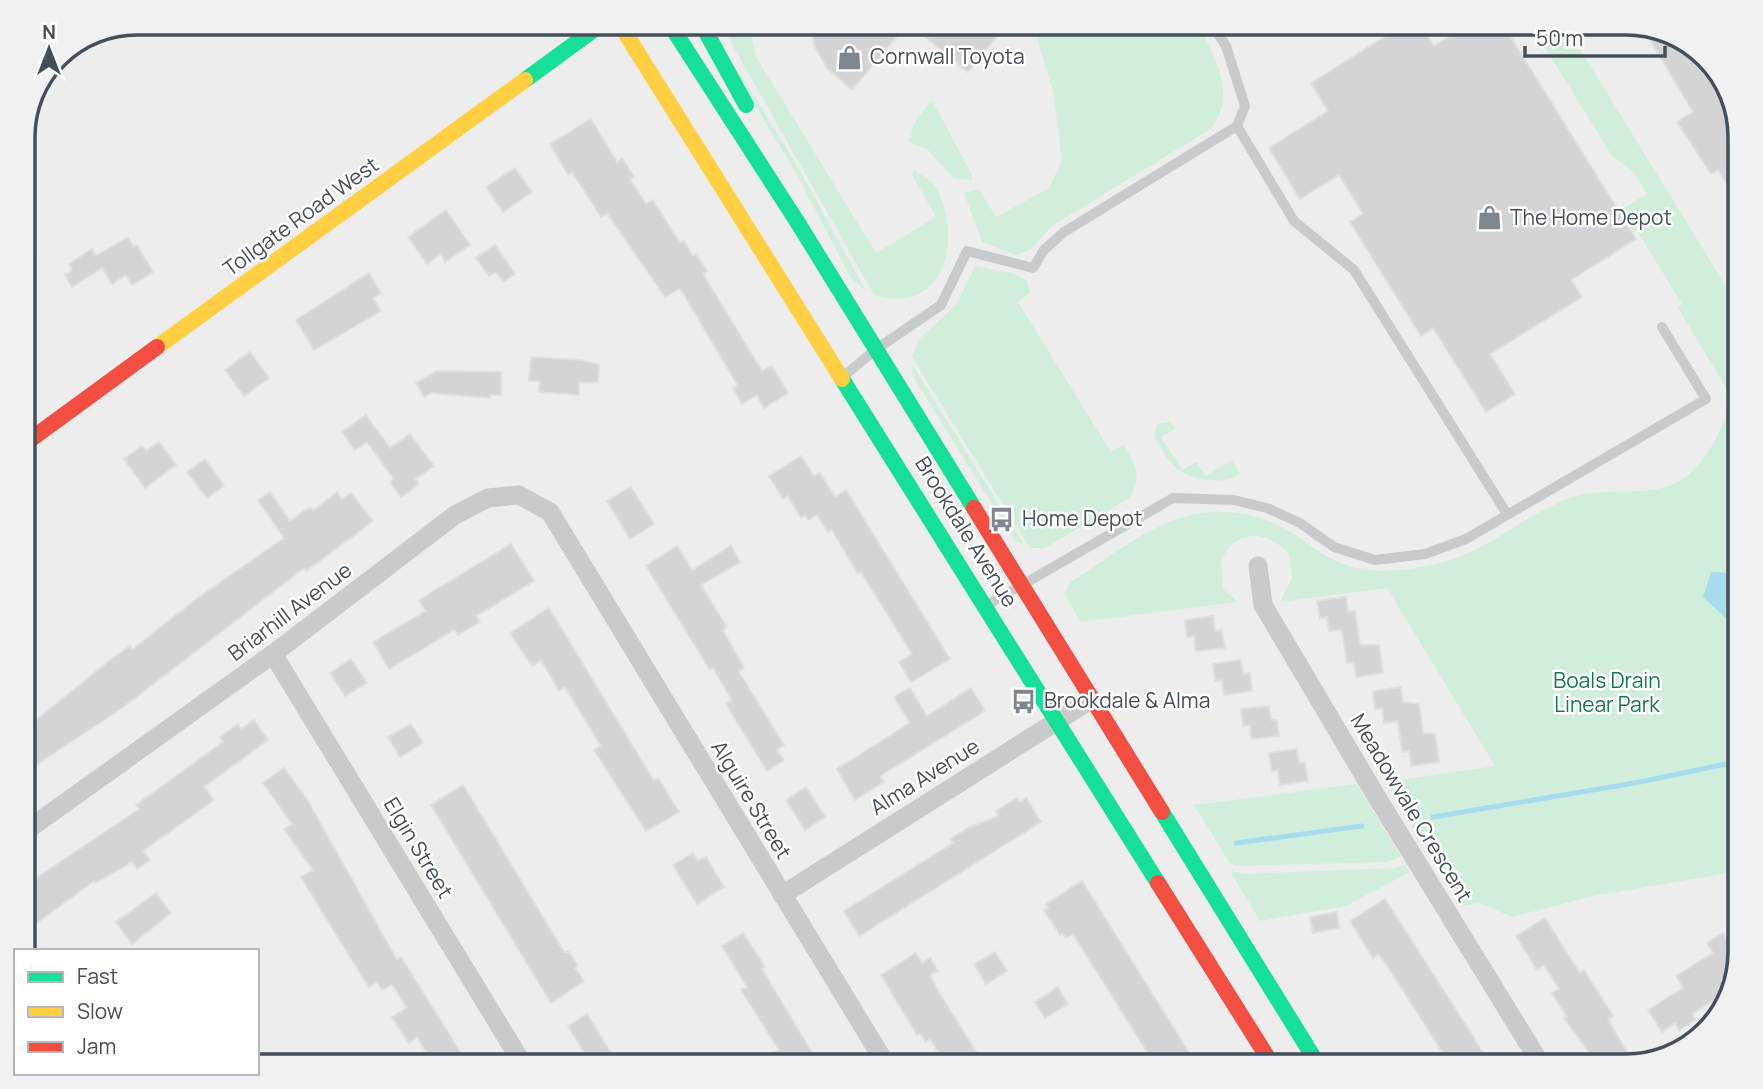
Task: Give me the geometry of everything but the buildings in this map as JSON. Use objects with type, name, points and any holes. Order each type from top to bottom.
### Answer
[{"type":"main road","name":"Tollgate Road West","points":[[35,435],[586,35]]},
{"type":"main road","name":"Brookdale Avenue","points":[[627,35],[843,376],[1266,1054]]},
{"type":"main road","name":"Brookdale Avenue","points":[[676,35],[798,223],[1312,1054]]},
{"type":"main road","points":[[707,35],[729,78],[757,122]]},
{"type":"main road","points":[[793,188],[798,223]]},
{"type":"street","name":"Briarhill Avenue","points":[[35,824],[274,654],[455,515],[488,498],[519,495],[550,512],[578,558]]},
{"type":"street","name":"Alguire Street","points":[[578,558],[880,1054]]},
{"type":"street","name":"Meadowvale Crescent","points":[[1258,566],[1264,605],[1378,799],[1535,1054]]},
{"type":"street","name":"Elgin Street","points":[[274,654],[517,1054]]},
{"type":"street","name":"Alma Avenue","points":[[782,895],[1092,699]]},
{"type":"lane","points":[[843,376],[875,350],[941,305],[967,251],[1033,268],[1044,250],[1064,232],[1237,126],[1245,106],[1226,46],[1219,35]]},
{"type":"lane","points":[[1237,126],[1294,221],[1354,270],[1507,514]]},
{"type":"lane","points":[[986,606],[1173,498],[1234,500],[1267,508],[1300,523],[1334,547],[1374,560],[1425,554],[1466,539],[1706,399],[1662,327]]},
{"type":"green space","points":[[727,35],[751,35],[755,55],[876,253],[936,217],[912,175],[914,170],[934,184],[938,191],[948,232],[947,252],[941,270],[931,285],[917,294],[898,298],[874,295]]},
{"type":"green space","points":[[1036,35],[1203,35],[1216,62],[1223,90],[1218,117],[1209,130],[1052,226],[1030,250],[1016,255],[982,242],[964,193],[979,189],[996,217],[1049,188],[1062,160],[1053,91]]},
{"type":"green space","name":"Boals Drain Linear Park","points":[[1537,35],[1571,35],[1728,290],[1728,391],[1678,308],[1682,304],[1637,231],[1633,233],[1619,211],[1647,194],[1633,171],[1612,156]]},
{"type":"green space","points":[[735,73],[741,75],[798,167],[866,291],[851,278],[795,171]]},
{"type":"green space","points":[[932,100],[972,175],[972,180],[954,179],[928,150],[909,142],[915,121]]},
{"type":"green space","points":[[975,266],[1015,274],[1027,281],[1030,293],[1018,302],[1111,452],[1124,445],[1136,471],[1136,484],[1129,498],[1045,548],[1030,548],[912,357],[919,339],[956,305]]},
{"type":"green space","points":[[912,364],[1024,545],[1015,541],[912,375]]},
{"type":"green space","name":"Boals Drain Linear Park","points":[[1728,407],[1728,873],[1593,896],[1512,917],[1480,903],[1462,906],[1385,782],[1495,766],[1387,588],[1280,602],[1292,578],[1289,554],[1271,540],[1252,536],[1235,543],[1221,561],[1223,589],[1238,602],[1081,622],[1064,593],[1072,581],[1134,540],[1168,523],[1203,513],[1223,512],[1263,518],[1281,526],[1333,560],[1356,568],[1382,571],[1423,567],[1473,551],[1549,507],[1576,496],[1643,491],[1669,486],[1681,480],[1699,464],[1714,443]]},
{"type":"green space","points":[[1169,422],[1176,428],[1161,437],[1182,470],[1196,462],[1206,476],[1232,460],[1240,474],[1228,479],[1213,480],[1181,472],[1169,461],[1154,436],[1157,424]]},
{"type":"green space","points":[[1357,784],[1401,857],[1387,862],[1235,866],[1229,862],[1194,805]]},
{"type":"green space","points":[[1405,865],[1410,872],[1346,906],[1260,921],[1230,871],[1245,874],[1395,868]]},
{"type":"water","points":[[1711,572],[1728,573],[1728,620],[1703,597]]},
{"type":"waterway","points":[[1433,817],[1640,782],[1728,764]]},
{"type":"waterway","points":[[1236,843],[1362,826]]},
{"type":"traffic: fast","points":[[525,80],[587,35]]},
{"type":"traffic: fast","points":[[677,35],[798,223],[974,508]]},
{"type":"traffic: fast","points":[[708,35],[746,105]]},
{"type":"traffic: fast","points":[[842,379],[1158,883]]},
{"type":"traffic: fast","points":[[1162,812],[1312,1054]]},
{"type":"traffic: slow","points":[[627,35],[842,379]]},
{"type":"traffic: slow","points":[[157,347],[525,80]]},
{"type":"traffic: jam","points":[[35,436],[157,347]]},
{"type":"traffic: jam","points":[[974,508],[1162,812]]},
{"type":"traffic: jam","points":[[1158,883],[1265,1054]]},
{"type":"place","name":"Cornwall Toyota","points":[[850,57]]},
{"type":"place","name":"The Home Depot","points":[[1490,218]]},
{"type":"place","name":"Home Depot","points":[[1002,519]]},
{"type":"place","name":"Brookdale & Alma","points":[[1024,701]]}]
